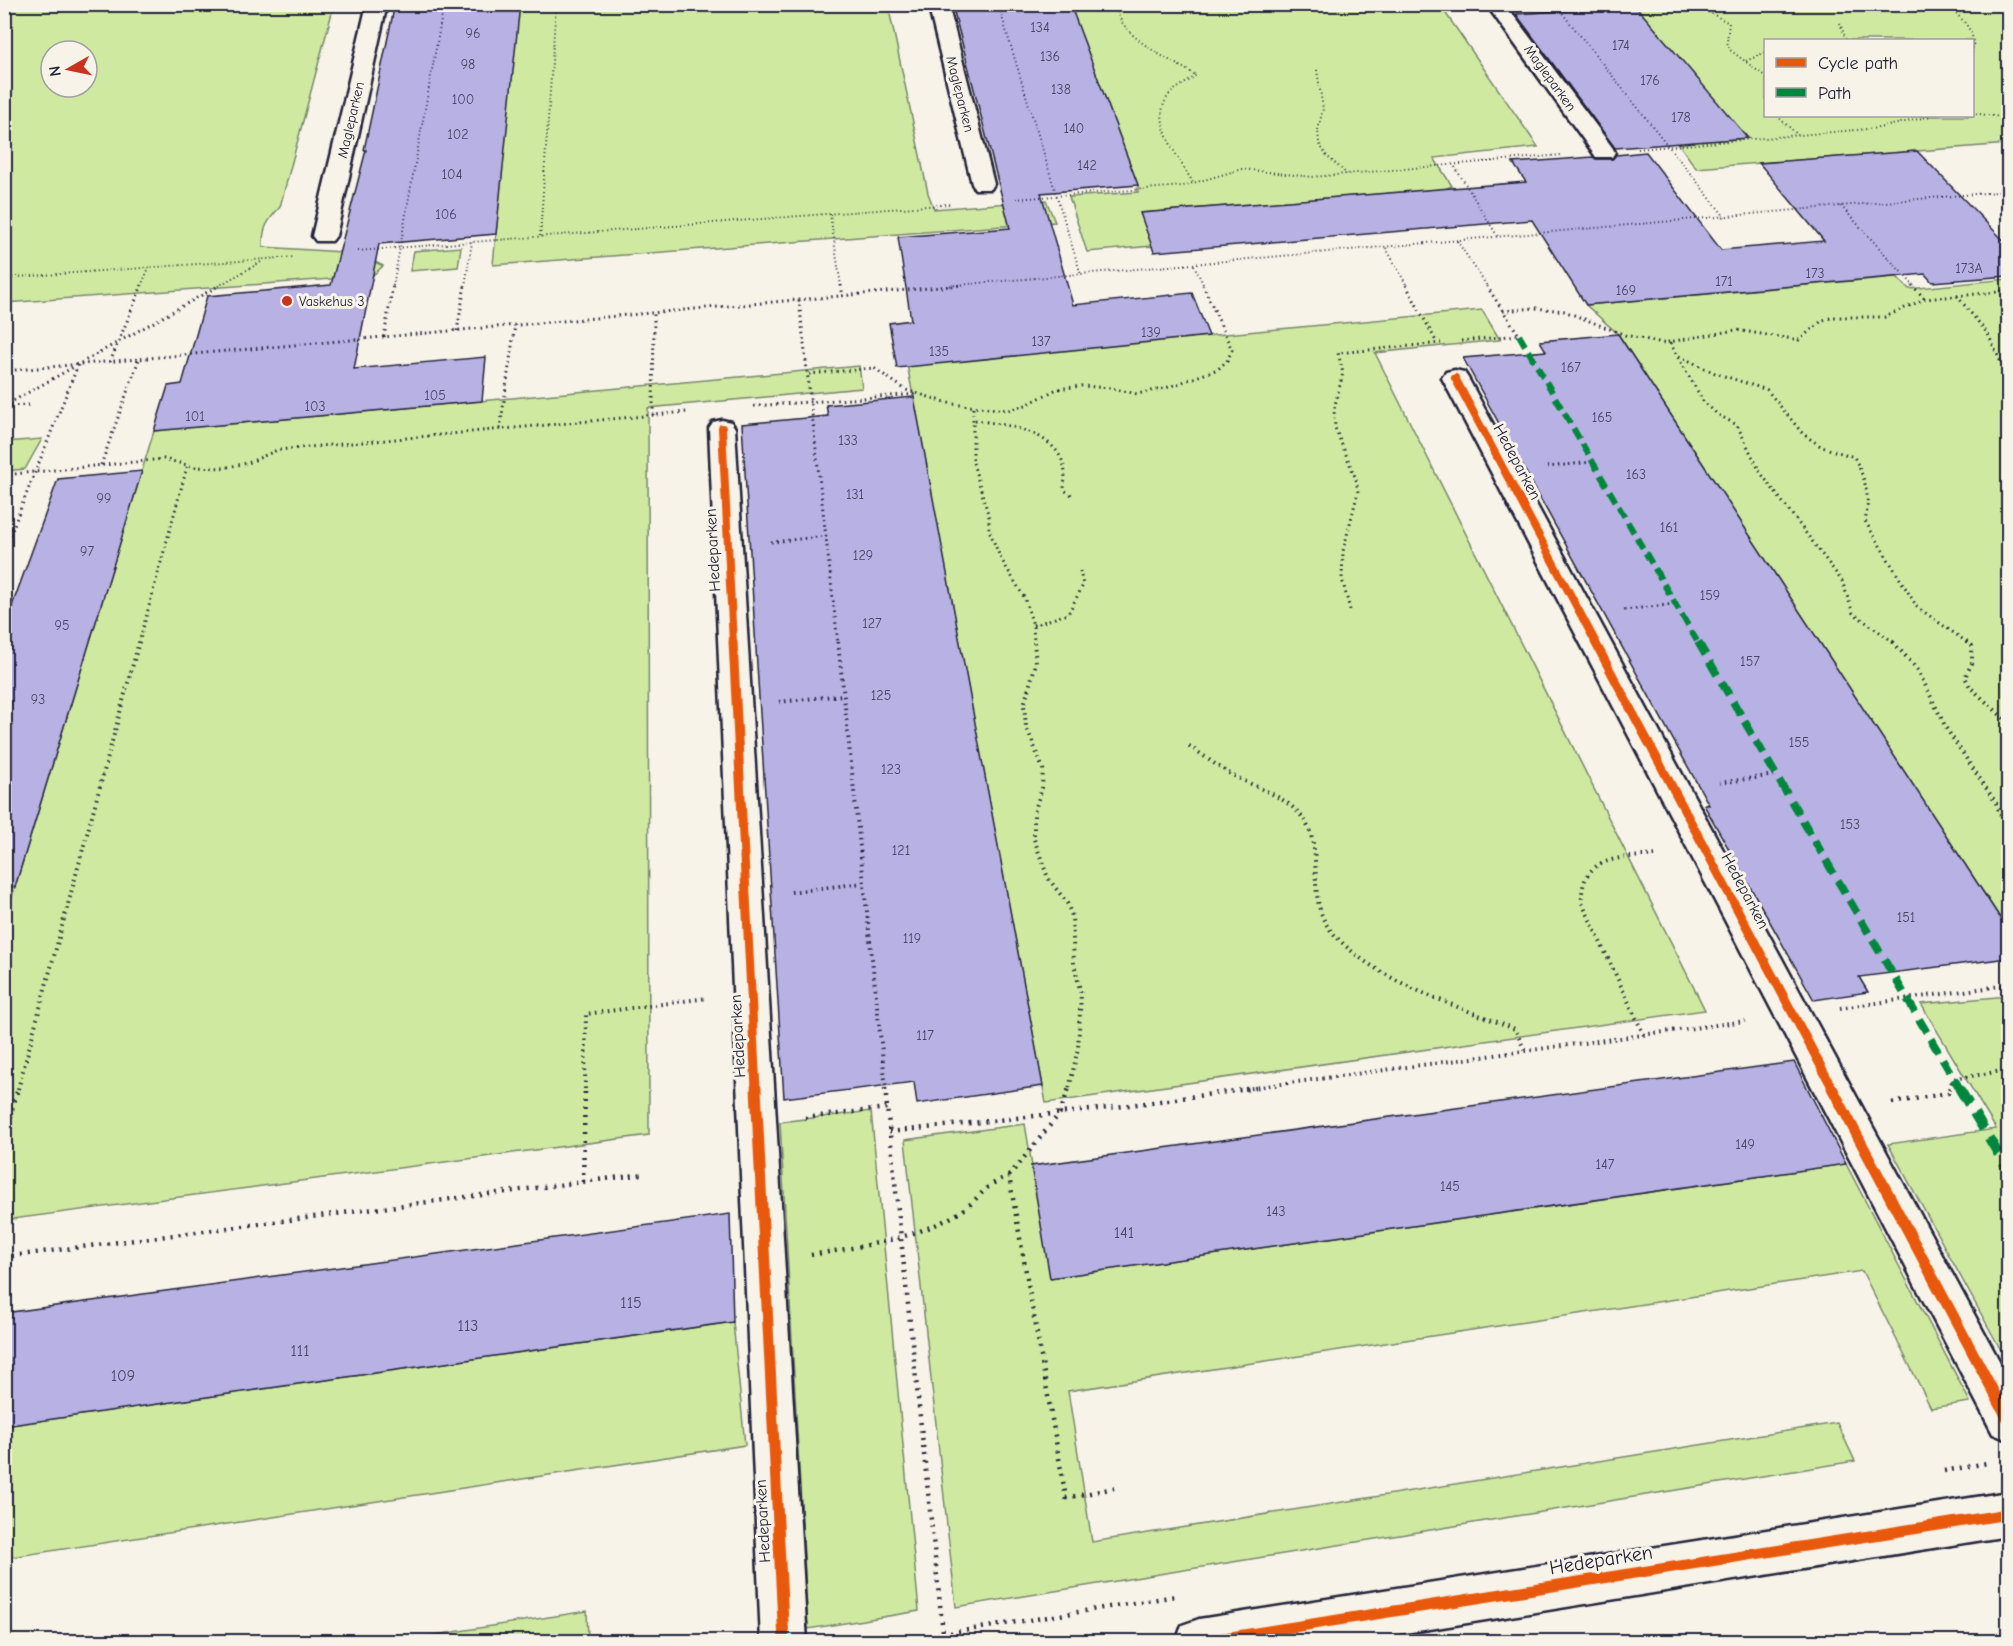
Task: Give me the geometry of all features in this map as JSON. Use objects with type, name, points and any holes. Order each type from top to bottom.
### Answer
[{"type":"street","name":"Magleparken","points":[[324,236],[377,4]]},
{"type":"street","name":"Magleparken","points":[[938,4],[983,184]]},
{"type":"street","name":"Magleparken","points":[[1495,4],[1604,152]]},
{"type":"street","name":"Hedeparken","points":[[1455,378],[2008,1419]]},
{"type":"street","name":"Hedeparken","points":[[721,416],[784,1641]]},
{"type":"street","name":"Hedeparken","points":[[1199,1641],[1346,1631],[2008,1514]]},
{"type":"path","points":[[384,337],[444,4]]},
{"type":"path","points":[[540,236],[556,4]]},
{"type":"path","points":[[998,4],[1081,275]]},
{"type":"path","points":[[1116,4],[1116,10],[1133,36],[1196,75],[1168,96],[1164,105],[1163,118],[1168,134],[1193,183]]},
{"type":"path","points":[[1556,4],[1725,217]]},
{"type":"path","points":[[1694,4],[1729,23],[1727,42],[1730,50],[1764,75]]},
{"type":"path","points":[[1943,4],[1961,19],[1974,38],[1976,45],[1974,49]]},
{"type":"path","points":[[1840,23],[1846,39]]},
{"type":"path","points":[[1746,60],[1764,53]]},
{"type":"path","points":[[1317,70],[1316,79],[1323,104],[1317,133],[1318,145],[1347,174]]},
{"type":"path","points":[[1974,113],[2008,118]]},
{"type":"path","points":[[1778,117],[1799,136]]},
{"type":"path","points":[[1455,167],[1498,237]]},
{"type":"path","points":[[4,371],[2008,191]]},
{"type":"path","points":[[2003,192],[2008,197]]},
{"type":"path","points":[[1841,206],[1925,299]]},
{"type":"path","points":[[830,214],[843,296]]},
{"type":"path","points":[[1458,241],[1519,335],[1460,341]]},
{"type":"path","points":[[457,331],[472,242]]},
{"type":"path","points":[[1386,248],[1455,378]]},
{"type":"path","points":[[4,406],[266,259]]},
{"type":"path","points":[[808,374],[874,368],[906,390],[918,394],[973,408],[1007,410],[1026,405],[1057,389],[1081,386],[1111,388],[1137,394],[1175,385],[1218,369],[1227,361],[1232,350],[1230,341],[1194,265]]},
{"type":"path","points":[[110,362],[148,268]]},
{"type":"path","points":[[1503,311],[1535,309],[1564,311],[1625,335],[1670,343],[1736,330],[1799,340],[1823,320],[1834,317],[1885,318],[1925,299],[2008,291]]},
{"type":"path","points":[[1957,296],[1990,335],[2008,378]]},
{"type":"path","points":[[799,300],[827,536],[944,1641]]},
{"type":"path","points":[[653,415],[654,313]]},
{"type":"path","points":[[500,429],[515,326]]},
{"type":"path","points":[[1350,610],[1342,579],[1343,551],[1358,492],[1356,479],[1335,428],[1334,409],[1343,372],[1338,352],[1449,342]]},
{"type":"path","points":[[1670,343],[1694,389],[1703,401],[1717,414],[1737,425],[1760,472],[1842,581],[1853,613],[1899,646],[1918,670],[1946,728],[1996,803],[2008,834]]},
{"type":"path","points":[[1678,355],[1715,373],[1767,390],[1803,434],[1822,447],[1854,457],[1864,476],[1870,506],[1865,521],[1917,607],[1972,646],[1972,663],[1965,677],[1970,687],[2008,722]]},
{"type":"path","points":[[101,465],[139,359]]},
{"type":"path","points":[[4,550],[33,472],[78,365]]},
{"type":"path","points":[[4,475],[164,459],[188,467],[211,471],[232,467],[277,450],[653,415],[721,416],[812,401],[918,394]]},
{"type":"path","points":[[4,406],[31,405]]},
{"type":"path","points":[[764,1260],[849,1250],[902,1239],[959,1212],[992,1182],[1009,1176],[1060,1113],[1073,1078],[1078,1048],[1081,994],[1074,964],[1072,916],[1067,903],[1048,878],[1034,839],[1034,813],[1042,788],[1043,769],[1026,726],[1024,705],[1036,663],[1032,624],[1024,597],[1000,557],[989,530],[989,517],[973,463],[975,420],[973,408]]},
{"type":"path","points":[[975,420],[1015,428],[1049,443],[1063,463],[1066,479],[1064,490],[1072,495]]},
{"type":"path","points":[[1560,465],[1592,462]]},
{"type":"path","points":[[4,1140],[188,467]]},
{"type":"path","points":[[786,540],[827,536]]},
{"type":"path","points":[[1032,624],[1068,614],[1083,585],[1080,571]]},
{"type":"path","points":[[1640,609],[1676,604]]},
{"type":"path","points":[[801,700],[843,695]]},
{"type":"path","points":[[1189,747],[1225,771],[1281,800],[1308,825],[1316,861],[1318,911],[1331,931],[1355,954],[1384,972],[1515,1029],[1525,1051]]},
{"type":"path","points":[[1738,780],[1775,775]]},
{"type":"path","points":[[1632,858],[1595,864],[1586,874],[1580,893],[1582,903],[1644,1035]]},
{"type":"path","points":[[815,889],[863,883]]},
{"type":"path","points":[[1793,1014],[2008,985]]},
{"type":"path","points":[[584,1182],[586,1014],[751,992]]},
{"type":"path","points":[[889,1132],[1060,1113],[1746,1021]]},
{"type":"path","points":[[1845,1111],[1948,1093],[1953,1079],[2008,1070]]},
{"type":"path","points":[[758,1124],[888,1108]]},
{"type":"path","points":[[4,1257],[645,1174]]},
{"type":"path","points":[[1009,1176],[1066,1498],[1114,1488]]},
{"type":"green space","points":[[5,5],[334,5],[280,207],[267,225],[263,247],[358,253],[383,266],[372,276],[5,303]]},
{"type":"green space","points":[[518,5],[888,5],[928,193],[934,209],[1046,200],[1055,222],[493,265]]},
{"type":"green space","points":[[1070,5],[1440,5],[1538,147],[1434,158],[1452,186],[1445,189],[1141,213],[1152,246],[1087,252],[1069,197],[1138,192],[1138,185]]},
{"type":"green space","points":[[1634,5],[2001,5],[2008,11],[2008,144],[1696,168],[1678,143]]},
{"type":"green space","points":[[461,247],[458,267],[410,271],[414,251]]},
{"type":"green space","points":[[1897,277],[1909,289],[2008,279],[2008,930],[1618,334],[1586,305]]},
{"type":"green space","points":[[1482,310],[1500,340],[1375,353],[1705,1010],[1046,1103],[907,364]]},
{"type":"green space","points":[[859,366],[862,388],[648,408],[649,1135],[5,1220],[5,920],[154,431]]},
{"type":"green space","points":[[42,439],[25,469],[5,471],[5,442]]},
{"type":"green space","points":[[2008,996],[2008,1363],[1888,1144],[1996,1129],[1921,1004]]},
{"type":"green space","points":[[871,1111],[919,1611],[808,1629],[780,1122]]},
{"type":"green space","points":[[1025,1124],[1051,1278],[1846,1164],[1970,1402],[1931,1408],[1862,1271],[1068,1391],[1092,1542],[1837,1423],[1855,1461],[956,1607],[905,1140]]},
{"type":"green space","points":[[733,1322],[745,1445],[5,1558],[5,1426]]},
{"type":"green space","points":[[587,1611],[588,1641],[397,1641]]},
{"type":"building","points":[[395,4],[520,4],[496,234],[379,244],[354,369],[486,357],[482,401],[154,431],[168,386],[182,384],[207,296],[331,285],[366,150],[364,150]]},
{"type":"building","points":[[952,4],[1070,4],[1138,185],[1041,193],[1073,305],[1192,293],[1209,336],[897,368],[889,323],[911,320],[898,237],[1010,228]]},
{"type":"building","points":[[1568,4],[1634,4],[1748,138],[1615,148],[1516,14],[1572,10]]},
{"type":"building","points":[[1917,151],[2008,245],[2008,276],[1932,282],[1925,274],[1586,305],[1532,220],[1154,252],[1140,213],[1526,182],[1513,163],[1593,157],[1612,159],[1616,155],[1646,152],[1721,250],[1824,241],[1759,163]]},
{"type":"building","points":[[1618,334],[2008,930],[2008,958],[1859,977],[1868,992],[1814,1000],[1704,805],[1709,805],[1463,358],[1546,351],[1540,341]]},
{"type":"building","points":[[914,397],[1043,1086],[917,1104],[914,1082],[784,1098],[742,424],[828,416],[826,405]]},
{"type":"building","points":[[142,471],[15,887],[4,886],[4,628],[58,479]]},
{"type":"building","points":[[1794,1062],[1846,1164],[1050,1278],[1031,1166]]},
{"type":"building","points":[[730,1214],[733,1322],[4,1426],[4,1313]]},
{"type":"marked path","points":[[1519,335],[1906,1000],[2008,1170]]},
{"type":"cycle path","points":[[1455,378],[2008,1419]]},
{"type":"cycle path","points":[[722,428],[784,1642]]},
{"type":"cycle path","points":[[1199,1642],[2008,1514]]},
{"type":"place","name":"Vaskehus 3","points":[[287,301]]}]
